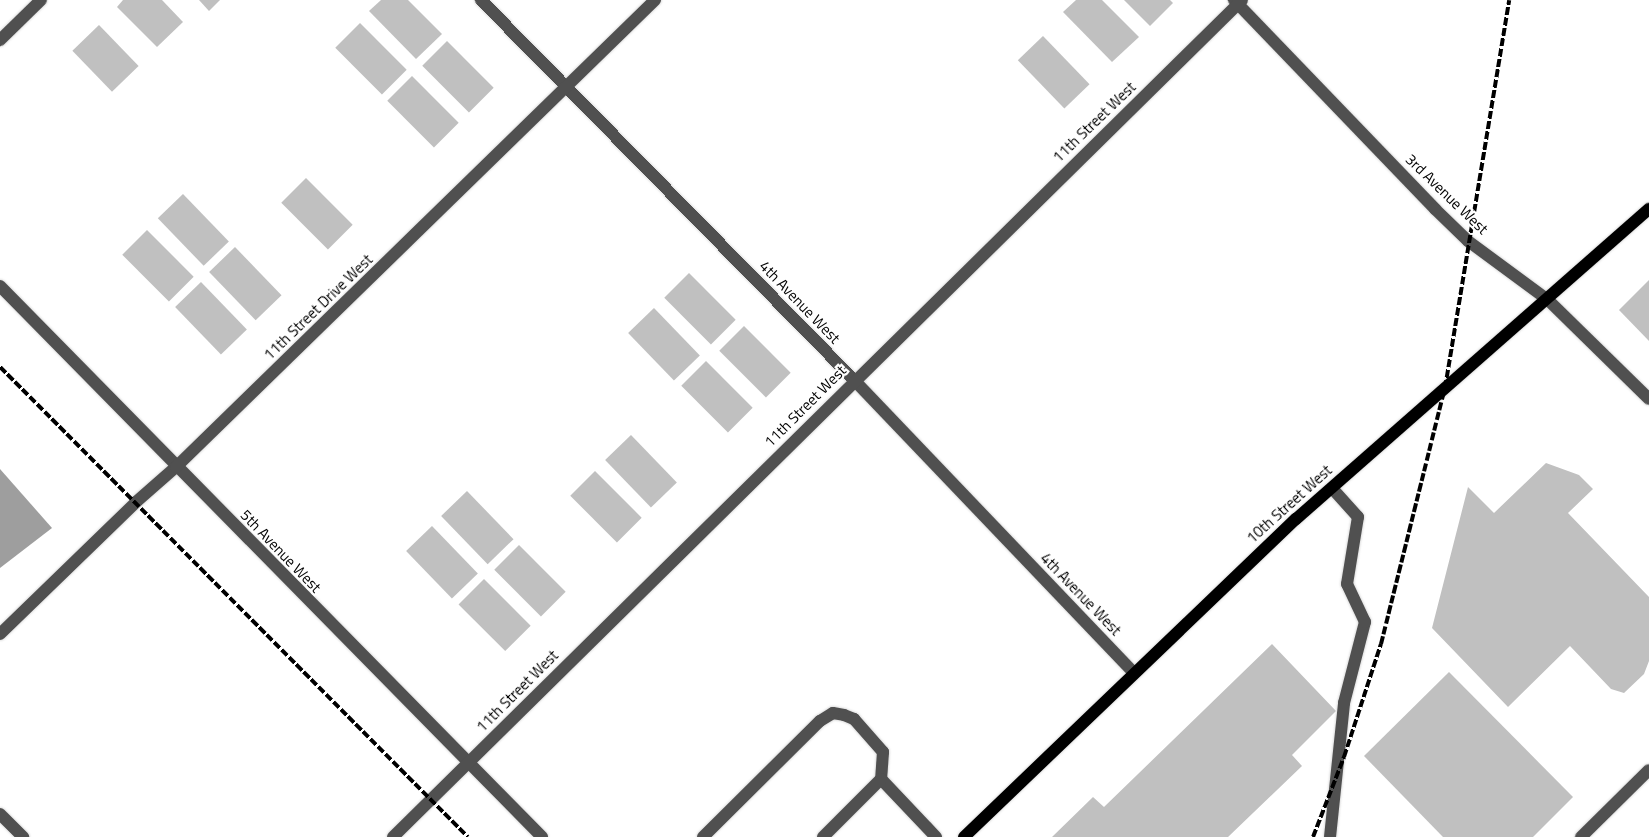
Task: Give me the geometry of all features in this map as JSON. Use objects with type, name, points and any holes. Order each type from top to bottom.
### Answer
[{"type":"main road","name":"10th Street West","points":[[964,837],[1134,673],[1332,488],[1548,300],[1649,209]]},
{"type":"street","points":[[0,40],[41,0]]},
{"type":"street","name":"4th Avenue West","points":[[481,0],[854,380],[1134,673]]},
{"type":"street","name":"11th Street Drive West","points":[[0,634],[136,502],[176,467],[655,0]]},
{"type":"street","name":"3rd Avenue West","points":[[1238,1],[1442,215],[1468,240],[1548,300],[1649,398]]},
{"type":"street","name":"11th Street West","points":[[393,837],[1238,1]]},
{"type":"street","name":"5th Avenue West","points":[[0,286],[467,763],[542,837]]},
{"type":"street","points":[[1330,837],[1344,702],[1365,622],[1347,584],[1358,517],[1332,488]]},
{"type":"street","points":[[703,837],[820,721],[833,713],[854,719],[883,752],[881,779],[822,837]]},
{"type":"street","points":[[1581,837],[1649,770]]},
{"type":"street","points":[[881,779],[936,837]]},
{"type":"street","points":[[0,814],[23,837]]},
{"type":"shaded area","points":[[0,469],[52,528],[0,568]]},
{"type":"building","points":[[123,0],[162,0],[183,22],[157,47],[117,7]]},
{"type":"building","points":[[199,0],[220,0],[209,11]]},
{"type":"building","points":[[381,0],[408,0],[442,34],[416,59],[369,11]]},
{"type":"building","points":[[1076,0],[1102,0],[1139,37],[1112,62],[1063,12]]},
{"type":"building","points":[[1124,0],[1170,0],[1173,3],[1150,26]]},
{"type":"building","points":[[360,23],[407,70],[382,94],[335,48]]},
{"type":"building","points":[[99,25],[139,66],[112,92],[72,51]]},
{"type":"building","points":[[1043,36],[1090,84],[1064,109],[1018,60]]},
{"type":"building","points":[[447,41],[494,88],[469,112],[422,66]]},
{"type":"building","points":[[412,76],[459,123],[434,147],[387,101]]},
{"type":"building","points":[[306,178],[353,225],[328,249],[281,203]]},
{"type":"building","points":[[183,194],[229,241],[204,266],[158,218]]},
{"type":"building","points":[[147,230],[194,277],[169,301],[122,255]]},
{"type":"building","points":[[235,247],[282,295],[256,320],[209,272]]},
{"type":"building","points":[[689,273],[736,320],[711,344],[664,298]]},
{"type":"building","points":[[1649,280],[1649,341],[1619,310]]},
{"type":"building","points":[[201,282],[247,329],[221,354],[175,307]]},
{"type":"building","points":[[654,308],[700,355],[674,380],[628,333]]},
{"type":"building","points":[[744,326],[791,373],[766,397],[719,351]]},
{"type":"building","points":[[706,361],[753,408],[728,432],[681,386]]},
{"type":"building","points":[[631,435],[677,482],[651,507],[605,460]]},
{"type":"building","points":[[1546,463],[1579,475],[1593,489],[1568,513],[1649,597],[1649,661],[1644,674],[1624,693],[1611,689],[1570,646],[1508,707],[1432,628],[1468,487],[1494,513]]},
{"type":"building","points":[[595,471],[642,518],[617,542],[570,496]]},
{"type":"building","points":[[467,491],[514,539],[488,564],[441,516]]},
{"type":"building","points":[[432,526],[478,573],[452,598],[406,551]]},
{"type":"building","points":[[519,545],[566,592],[541,616],[494,570]]},
{"type":"building","points":[[484,579],[531,626],[505,651],[459,604]]},
{"type":"building","points":[[1272,644],[1336,711],[1292,755],[1302,766],[1228,837],[1052,837],[1093,797],[1104,807]]},
{"type":"building","points":[[1449,672],[1573,797],[1533,837],[1443,837],[1364,756]]},
{"type":"railway","points":[[1313,837],[1344,757],[1381,644],[1445,388],[1509,0]]},
{"type":"railway","points":[[0,367],[468,837]]}]
